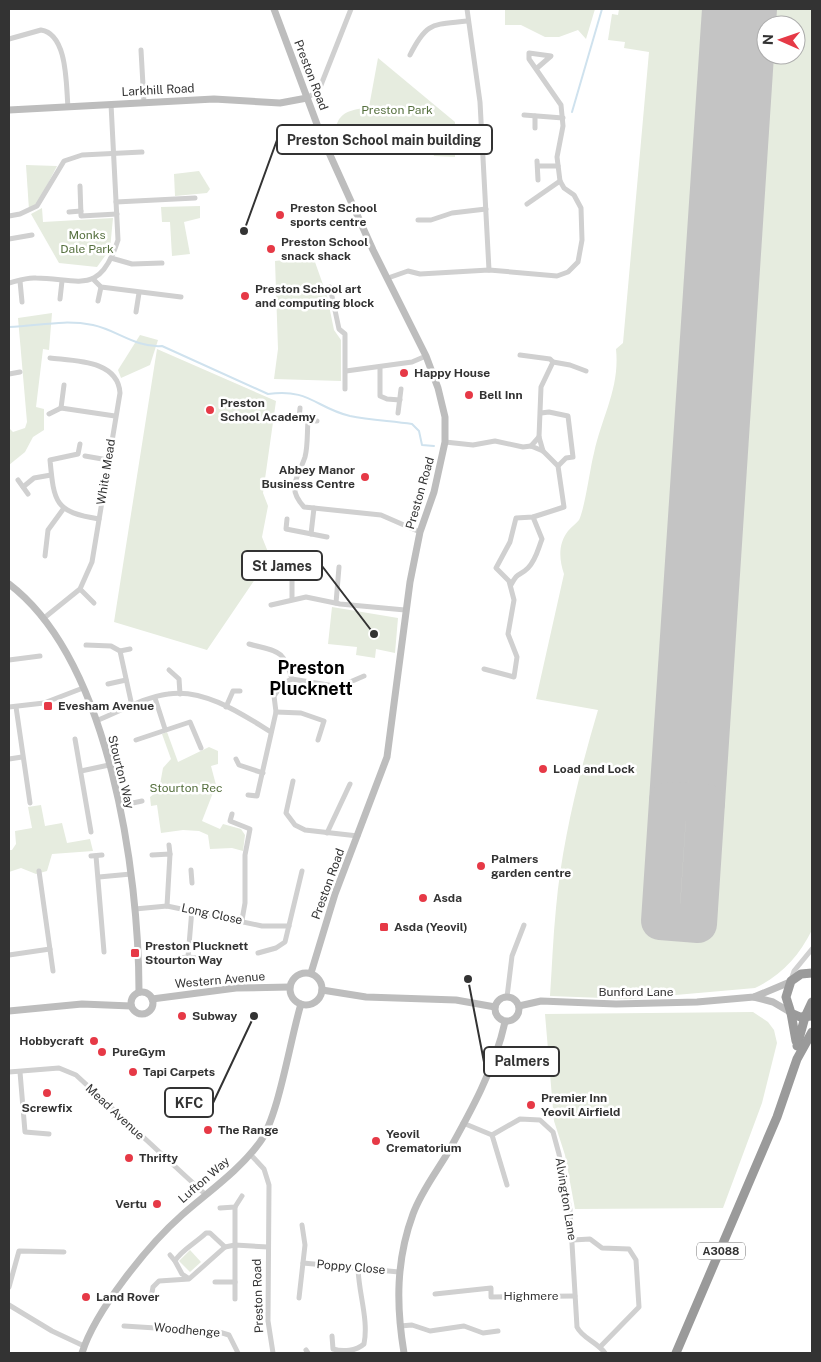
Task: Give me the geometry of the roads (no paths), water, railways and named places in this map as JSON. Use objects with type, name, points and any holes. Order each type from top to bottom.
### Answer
[{"type":"highway","points":[[809,1016],[791,1012],[786,998],[790,981],[801,974],[812,973]]},
{"type":"highway","name":"A3088","points":[[797,1046],[809,1016],[812,1002]]},
{"type":"highway","name":"A3088","points":[[791,1012],[797,1046],[797,1059]]},
{"type":"highway","name":"A3088","points":[[676,1353],[777,1117],[797,1059],[812,1032]]},
{"type":"highway","points":[[792,1075],[800,1065],[812,1041]]},
{"type":"street","name":"Preston Road","points":[[274,9],[307,98],[366,234],[426,356],[446,417],[445,442],[434,492],[420,532],[405,610],[387,757],[335,894],[311,973]]},
{"type":"street","points":[[307,98],[319,90],[351,9]]},
{"type":"street","points":[[467,9],[467,21],[480,102],[490,270]]},
{"type":"street","points":[[410,55],[418,39],[431,25],[467,21]]},
{"type":"street","points":[[9,39],[41,30],[47,31],[56,38],[65,70],[68,106]]},
{"type":"street","points":[[141,50],[144,103]]},
{"type":"street","points":[[134,59],[142,58]]},
{"type":"street","points":[[388,278],[408,271],[420,274],[490,270],[557,276],[573,268],[581,254],[581,208],[574,195],[564,188],[560,181],[557,157],[563,118],[562,105],[536,69]]},
{"type":"street","name":"Larkhill Road","points":[[9,110],[226,98],[272,104],[307,98]]},
{"type":"street","points":[[9,283],[34,278],[80,283],[94,280],[111,258],[118,240],[111,104]]},
{"type":"street","points":[[524,115],[563,118]]},
{"type":"street","points":[[534,128],[535,116]]},
{"type":"street","points":[[9,216],[20,214],[37,206],[64,161],[82,155],[142,152]]},
{"type":"street","points":[[538,180],[537,163],[558,166]]},
{"type":"street","points":[[527,204],[560,181]]},
{"type":"street","points":[[80,186],[81,216],[117,214]]},
{"type":"street","points":[[116,202],[195,198]]},
{"type":"street","points":[[418,220],[431,220],[452,212],[486,209]]},
{"type":"street","points":[[69,212],[81,211]]},
{"type":"street","points":[[9,239],[32,235]]},
{"type":"street","points":[[111,258],[132,264],[162,263]]},
{"type":"street","points":[[94,280],[101,287],[181,297]]},
{"type":"street","points":[[20,281],[22,302]]},
{"type":"street","points":[[60,299],[62,281]]},
{"type":"street","points":[[98,301],[101,287]]},
{"type":"street","points":[[330,287],[340,329],[345,334],[345,389]]},
{"type":"street","points":[[136,312],[139,292]]},
{"type":"street","points":[[520,355],[550,359],[553,362],[570,364],[586,371]]},
{"type":"street","points":[[346,371],[412,362],[426,356]]},
{"type":"street","name":"White Mead","points":[[44,618],[80,589],[92,562],[120,385],[110,371],[92,365],[50,358]]},
{"type":"street","points":[[543,451],[539,437],[541,413],[539,404],[541,387],[553,362]]},
{"type":"street","points":[[380,367],[380,396],[387,399],[400,400]]},
{"type":"street","points":[[9,374],[20,372]]},
{"type":"street","points":[[61,408],[64,386]]},
{"type":"street","points":[[398,413],[401,389]]},
{"type":"street","points":[[49,414],[61,408],[115,416]]},
{"type":"street","points":[[300,408],[299,420],[317,421]]},
{"type":"street","points":[[541,413],[548,412],[568,416],[569,436],[574,453],[573,457],[566,458],[558,466]]},
{"type":"street","points":[[308,421],[305,456],[294,478],[295,498],[304,507],[381,515],[420,532]]},
{"type":"street","points":[[531,446],[539,437]]},
{"type":"street","points":[[445,442],[473,445],[495,441],[522,447],[531,446],[543,451],[558,466],[564,508],[533,517],[516,518],[510,542],[496,568],[511,585],[514,600],[508,634],[517,657],[514,677],[484,669]]},
{"type":"street","points":[[80,444],[82,455]]},
{"type":"street","points":[[99,519],[70,513],[64,508],[55,495],[50,460],[82,455],[108,460]]},
{"type":"street","points":[[23,487],[34,478],[52,475]]},
{"type":"street","points":[[18,480],[28,494]]},
{"type":"street","points":[[46,556],[48,530],[64,508]]},
{"type":"street","points":[[311,534],[314,508]]},
{"type":"street","points":[[511,585],[517,574],[526,570],[534,561],[542,539],[533,517]]},
{"type":"street","points":[[286,519],[286,529],[327,537]]},
{"type":"street","points":[[292,562],[292,599]]},
{"type":"street","points":[[336,603],[339,567]]},
{"type":"street","name":"Stourton Way","points":[[9,584],[44,618],[63,648],[83,688],[96,721],[119,806],[131,874],[140,955],[140,992]]},
{"type":"street","points":[[80,589],[94,603]]},
{"type":"street","points":[[271,605],[306,597],[336,603],[405,610]]},
{"type":"street","points":[[249,644],[281,653],[287,661],[292,679]]},
{"type":"street","points":[[86,645],[110,646],[120,651],[130,649]]},
{"type":"street","points":[[120,651],[132,706]]},
{"type":"street","points":[[9,660],[40,656]]},
{"type":"street","points":[[169,670],[179,678],[180,694]]},
{"type":"street","points":[[248,795],[258,797],[270,732],[276,712],[274,696],[277,689],[286,680],[292,679],[334,686],[343,685],[364,676]]},
{"type":"street","points":[[108,684],[126,680]]},
{"type":"street","points":[[9,707],[44,703],[83,688]]},
{"type":"street","points":[[226,707],[233,691],[240,691]]},
{"type":"street","points":[[96,721],[168,694],[196,695],[238,711],[270,732]]},
{"type":"street","points":[[155,698],[165,729]]},
{"type":"street","points":[[16,707],[30,803]]},
{"type":"street","points":[[276,712],[301,714],[324,721],[318,740]]},
{"type":"street","points":[[136,740],[190,722],[201,748]]},
{"type":"street","points":[[75,739],[90,832]]},
{"type":"street","points":[[9,759],[22,757]]},
{"type":"street","points":[[236,759],[239,765],[263,773]]},
{"type":"street","points":[[81,771],[109,764]]},
{"type":"street","points":[[293,781],[294,788],[286,813],[295,825],[305,830],[358,836]]},
{"type":"street","points":[[327,833],[350,784]]},
{"type":"street","points":[[119,806],[142,801]]},
{"type":"street","points":[[232,814],[230,821],[250,829],[245,855],[245,903],[242,920]]},
{"type":"street","points":[[167,906],[169,845]]},
{"type":"street","points":[[152,855],[170,854]]},
{"type":"street","points":[[96,856],[104,952]]},
{"type":"street","points":[[191,870],[192,884]]},
{"type":"street","points":[[39,871],[53,971]]},
{"type":"street","points":[[258,953],[276,948],[285,942],[302,871]]},
{"type":"street","points":[[99,878],[131,874]]},
{"type":"street","name":"Long Close","points":[[135,909],[167,906],[242,920],[262,926],[288,926]]},
{"type":"street","points":[[188,957],[192,910]]},
{"type":"street","points":[[506,997],[512,956],[524,926]]},
{"type":"street","points":[[9,955],[50,949]]},
{"type":"street","points":[[790,981],[794,970],[812,949]]},
{"type":"street","points":[[171,959],[188,957],[206,959]]},
{"type":"street","points":[[311,973],[318,978],[322,990],[314,1003],[301,1004],[292,998],[290,987],[297,975],[311,973]]},
{"type":"street","name":"Bunford Lane","points":[[520,1006],[541,1001],[669,1004],[754,997],[790,981]]},
{"type":"street","name":"Western Avenue","points":[[152,999],[236,988],[290,987]]},
{"type":"street","points":[[322,990],[366,998],[456,1000],[495,1008]]},
{"type":"street","points":[[9,1011],[82,1004],[131,1006],[137,1013],[147,1013],[152,1008],[152,999],[146,993],[140,992],[132,999],[131,1006]]},
{"type":"street","points":[[506,997],[516,1000],[520,1006],[516,1018],[505,1022],[496,1015],[495,1008],[499,1000],[506,997]]},
{"type":"street","name":"Bunford Lane","points":[[754,997],[773,1002],[791,1012]]},
{"type":"street","name":"Lufton Way","points":[[83,1350],[103,1310],[154,1242],[250,1154],[260,1142],[270,1122],[301,1004]]},
{"type":"street","points":[[404,1353],[400,1326],[399,1272],[406,1236],[413,1213],[421,1194],[463,1123],[500,1046],[505,1022]]},
{"type":"street","name":"Mead Avenue","points":[[9,1072],[59,1068],[76,1075],[206,1195]]},
{"type":"street","points":[[20,1072],[25,1132],[49,1134]]},
{"type":"street","name":"Alvington Lane","points":[[492,1135],[520,1119],[540,1120],[553,1132],[570,1210],[577,1326],[581,1334],[600,1347],[605,1353]]},
{"type":"street","points":[[463,1123],[492,1135],[507,1185]]},
{"type":"street","name":"Preston Road","points":[[250,1154],[264,1169],[269,1185],[268,1321],[273,1352]]},
{"type":"street","points":[[235,1299],[235,1207],[242,1196]]},
{"type":"street","points":[[220,1208],[235,1207]]},
{"type":"street","name":"Poppy Close","points":[[299,1298],[305,1245],[302,1225]]},
{"type":"street","points":[[175,1261],[179,1254],[189,1249],[206,1233],[210,1233],[224,1247]]},
{"type":"street","points":[[573,1240],[590,1239],[602,1248],[630,1249],[636,1260],[639,1307],[600,1347]]},
{"type":"street","points":[[151,1298],[153,1287],[159,1280],[189,1279],[224,1247],[235,1245],[268,1247]]},
{"type":"street","points":[[9,1287],[19,1251],[64,1252]]},
{"type":"street","points":[[170,1256],[182,1274],[189,1279]]},
{"type":"street","name":"Poppy Close","points":[[304,1263],[326,1266],[358,1266],[399,1272]]},
{"type":"street","points":[[332,1336],[333,1348],[337,1350],[348,1350],[364,1344],[358,1266]]},
{"type":"street","points":[[214,1282],[235,1282]]},
{"type":"street","name":"Highmere","points":[[435,1294],[491,1288],[491,1297],[575,1296]]},
{"type":"street","points":[[9,1305],[83,1350]]},
{"type":"street","points":[[400,1326],[412,1324],[430,1330],[464,1326],[483,1333],[498,1331]]},
{"type":"street","name":"Woodhenge","points":[[124,1326],[219,1332],[229,1335],[238,1353]]},
{"type":"street","points":[[265,1353],[273,1352]]},
{"type":"waterway","points":[[572,112],[602,9]]},
{"type":"waterway","points":[[9,327],[51,323],[82,323],[102,327],[135,342],[162,346],[268,394],[282,393],[303,396],[338,413],[365,419],[412,424],[419,431],[422,445],[434,446]]},
{"type":"place","name":"Preston School sports centre","points":[[280,215]]},
{"type":"place","name":"Preston School main building","points":[[244,231]]},
{"type":"place","name":"Preston School snack shack","points":[[271,249]]},
{"type":"place","name":"Preston School art and computing block","points":[[245,296]]},
{"type":"place","name":"Happy House","points":[[404,373]]},
{"type":"place","name":"Bell Inn","points":[[469,395]]},
{"type":"place","name":"Preston School Academy","points":[[210,410]]},
{"type":"place","name":"Abbey Manor Business Centre","points":[[365,477]]},
{"type":"place","name":"St James","points":[[374,634]]},
{"type":"place","name":"Evesham Avenue","points":[[48,706]]},
{"type":"place","name":"Load and Lock","points":[[543,769]]},
{"type":"place","name":"Palmers garden centre","points":[[481,866]]},
{"type":"place","name":"Asda","points":[[423,898]]},
{"type":"place","name":"Asda (Yeovil)","points":[[384,927]]},
{"type":"place","name":"Preston Plucknett Stourton Way","points":[[135,953]]},
{"type":"place","name":"Palmers","points":[[468,979]]},
{"type":"place","name":"Subway","points":[[182,1016]]},
{"type":"place","name":"KFC","points":[[254,1016]]},
{"type":"place","name":"Hobbycraft","points":[[94,1041]]},
{"type":"place","name":"PureGym","points":[[102,1052]]},
{"type":"place","name":"Tapi Carpets","points":[[133,1072]]},
{"type":"place","name":"Screwfix","points":[[47,1093]]},
{"type":"place","name":"Premier Inn Yeovil Airfield","points":[[531,1105]]},
{"type":"place","name":"The Range","points":[[208,1130]]},
{"type":"place","name":"Yeovil Crematorium","points":[[376,1141]]},
{"type":"place","name":"Thrifty","points":[[129,1158]]},
{"type":"place","name":"Vertu","points":[[157,1204]]},
{"type":"place","name":"Land Rover","points":[[86,1297]]},
{"type":"district","name":"Preston Plucknett","points":[[311,678]]},
{"type":"park label","name":"Preston Park","points":[[397,110]]},
{"type":"park label","name":"Monks Dale Park","points":[[87,242]]},
{"type":"park label","name":"Stourton Rec","points":[[186,788]]}]
